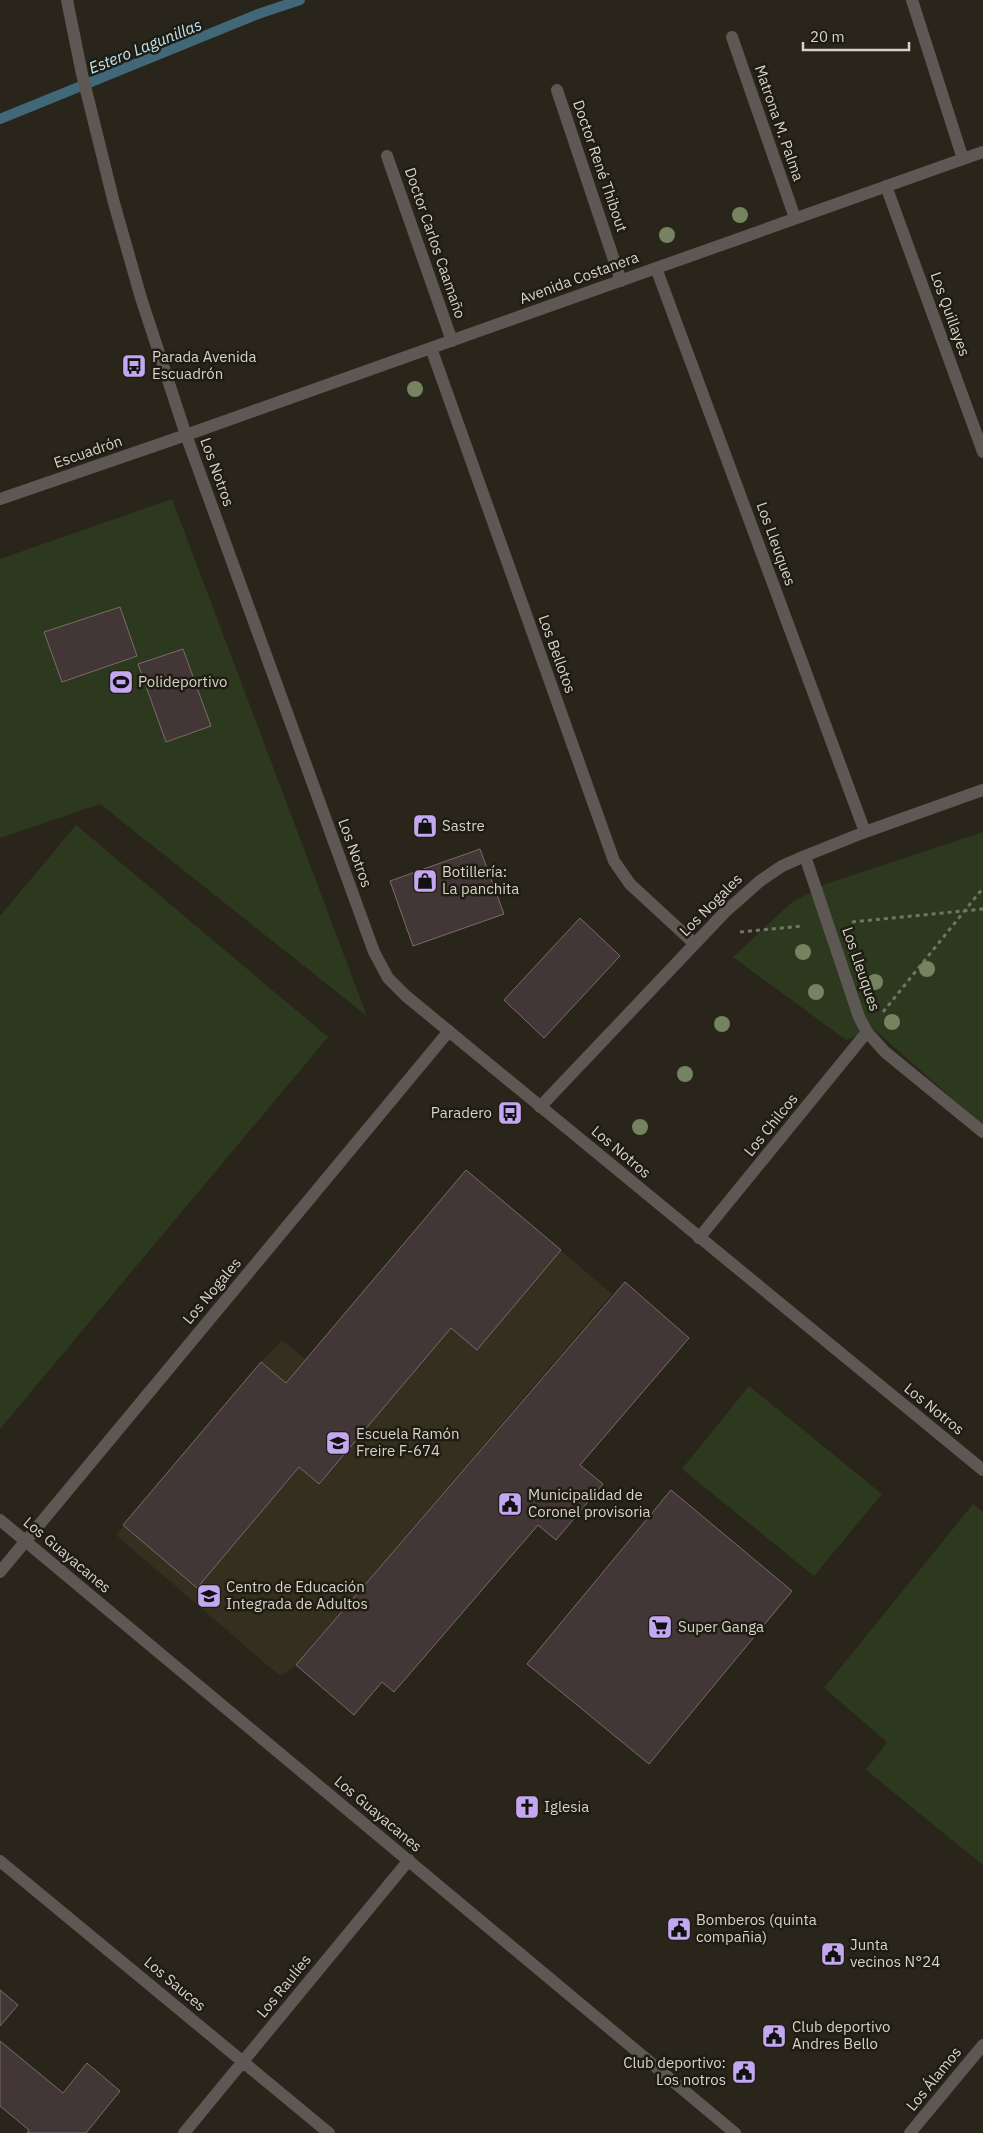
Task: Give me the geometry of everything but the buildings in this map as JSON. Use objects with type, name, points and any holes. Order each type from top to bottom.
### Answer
[{"type":"street","name":"Los Notros","points":[[67,0],[82,74],[114,203],[141,298],[186,435],[374,952],[388,978],[449,1031],[699,1238],[983,1470]]},
{"type":"street","points":[[912,0],[963,159]]},
{"type":"street","name":"Matrona M. Palma","points":[[732,37],[795,218]]},
{"type":"street","name":"Doctor René Thibout","points":[[557,90],[621,281]]},
{"type":"street","name":"Avenida Costanera","points":[[186,435],[983,152]]},
{"type":"street","name":"Doctor Carlos Caamaño","points":[[387,156],[452,341]]},
{"type":"street","name":"Los Quillayes","points":[[886,186],[983,452]]},
{"type":"street","name":"Los Lleuques","points":[[656,268],[865,832]]},
{"type":"street","name":"Los Bellotos","points":[[431,348],[614,861],[630,884],[695,944]]},
{"type":"street","name":"Escuadrón","points":[[0,499],[186,435]]},
{"type":"street","name":"Los Nogales","points":[[540,1106],[752,887],[782,866],[805,856],[865,832],[983,790]]},
{"type":"street","name":"Los Lleuques","points":[[805,856],[859,1017],[867,1032],[885,1052],[983,1132]]},
{"type":"street","name":"Los Nogales","points":[[0,1572],[449,1031]]},
{"type":"street","name":"Los Chilcos","points":[[699,1238],[867,1032]]},
{"type":"street","name":"Los Guayacanes","points":[[0,1520],[735,2133]]},
{"type":"street","name":"Los Raulíes","points":[[184,2133],[409,1860]]},
{"type":"street","name":"Los Sauces","points":[[0,1861],[329,2133]]},
{"type":"street","name":"Los Álamos","points":[[910,2133],[983,2045]]},
{"type":"path","points":[[867,1032],[983,888]]},
{"type":"shaded area","name":"Escuela Ramón Freire F-674","points":[[466,1170],[612,1294],[296,1665],[280,1676],[116,1535],[261,1362],[282,1340],[306,1360]]},
{"type":"green space","name":"Polideportivo","points":[[172,499],[367,1016],[100,804],[0,838],[0,559]]},
{"type":"green space","points":[[76,825],[328,1037],[0,1429],[0,916]]},
{"type":"green space","points":[[983,832],[983,1126],[875,1030],[846,1040],[733,957],[791,903],[826,884]]},
{"type":"green space","points":[[749,1386],[882,1494],[814,1576],[682,1469]]},
{"type":"green space","points":[[973,1504],[983,1512],[983,1865],[866,1770],[887,1742],[824,1688]]},
{"type":"waterway","name":"Estero Lagunillas","points":[[0,119],[258,14],[300,0]]},
{"type":"place","name":"Parada Avenida Escuadrón","points":[[134,366]]},
{"type":"place","name":"Polideportivo","points":[[121,682]]},
{"type":"place","name":"Sastre","points":[[425,826]]},
{"type":"place","name":"Botillería: La panchita","points":[[425,881]]},
{"type":"place","name":"Paradero","points":[[510,1113]]},
{"type":"place","name":"Escuela Ramón Freire F-674","points":[[338,1443]]},
{"type":"place","name":"Municipalidad de Coronel provisoria","points":[[510,1504]]},
{"type":"place","name":"Centro de Educación Integrada de Adultos","points":[[209,1596]]},
{"type":"place","name":"Super Ganga","points":[[660,1627]]},
{"type":"place","name":"Iglesia","points":[[527,1807]]},
{"type":"place","name":"Bomberos (quinta compañia)","points":[[679,1929]]},
{"type":"place","name":"Junta vecinos N°24","points":[[833,1954]]},
{"type":"place","name":"Club deportivo Andres Bello","points":[[774,2036]]},
{"type":"place","name":"Club deportivo: Los notros","points":[[744,2072]]}]
